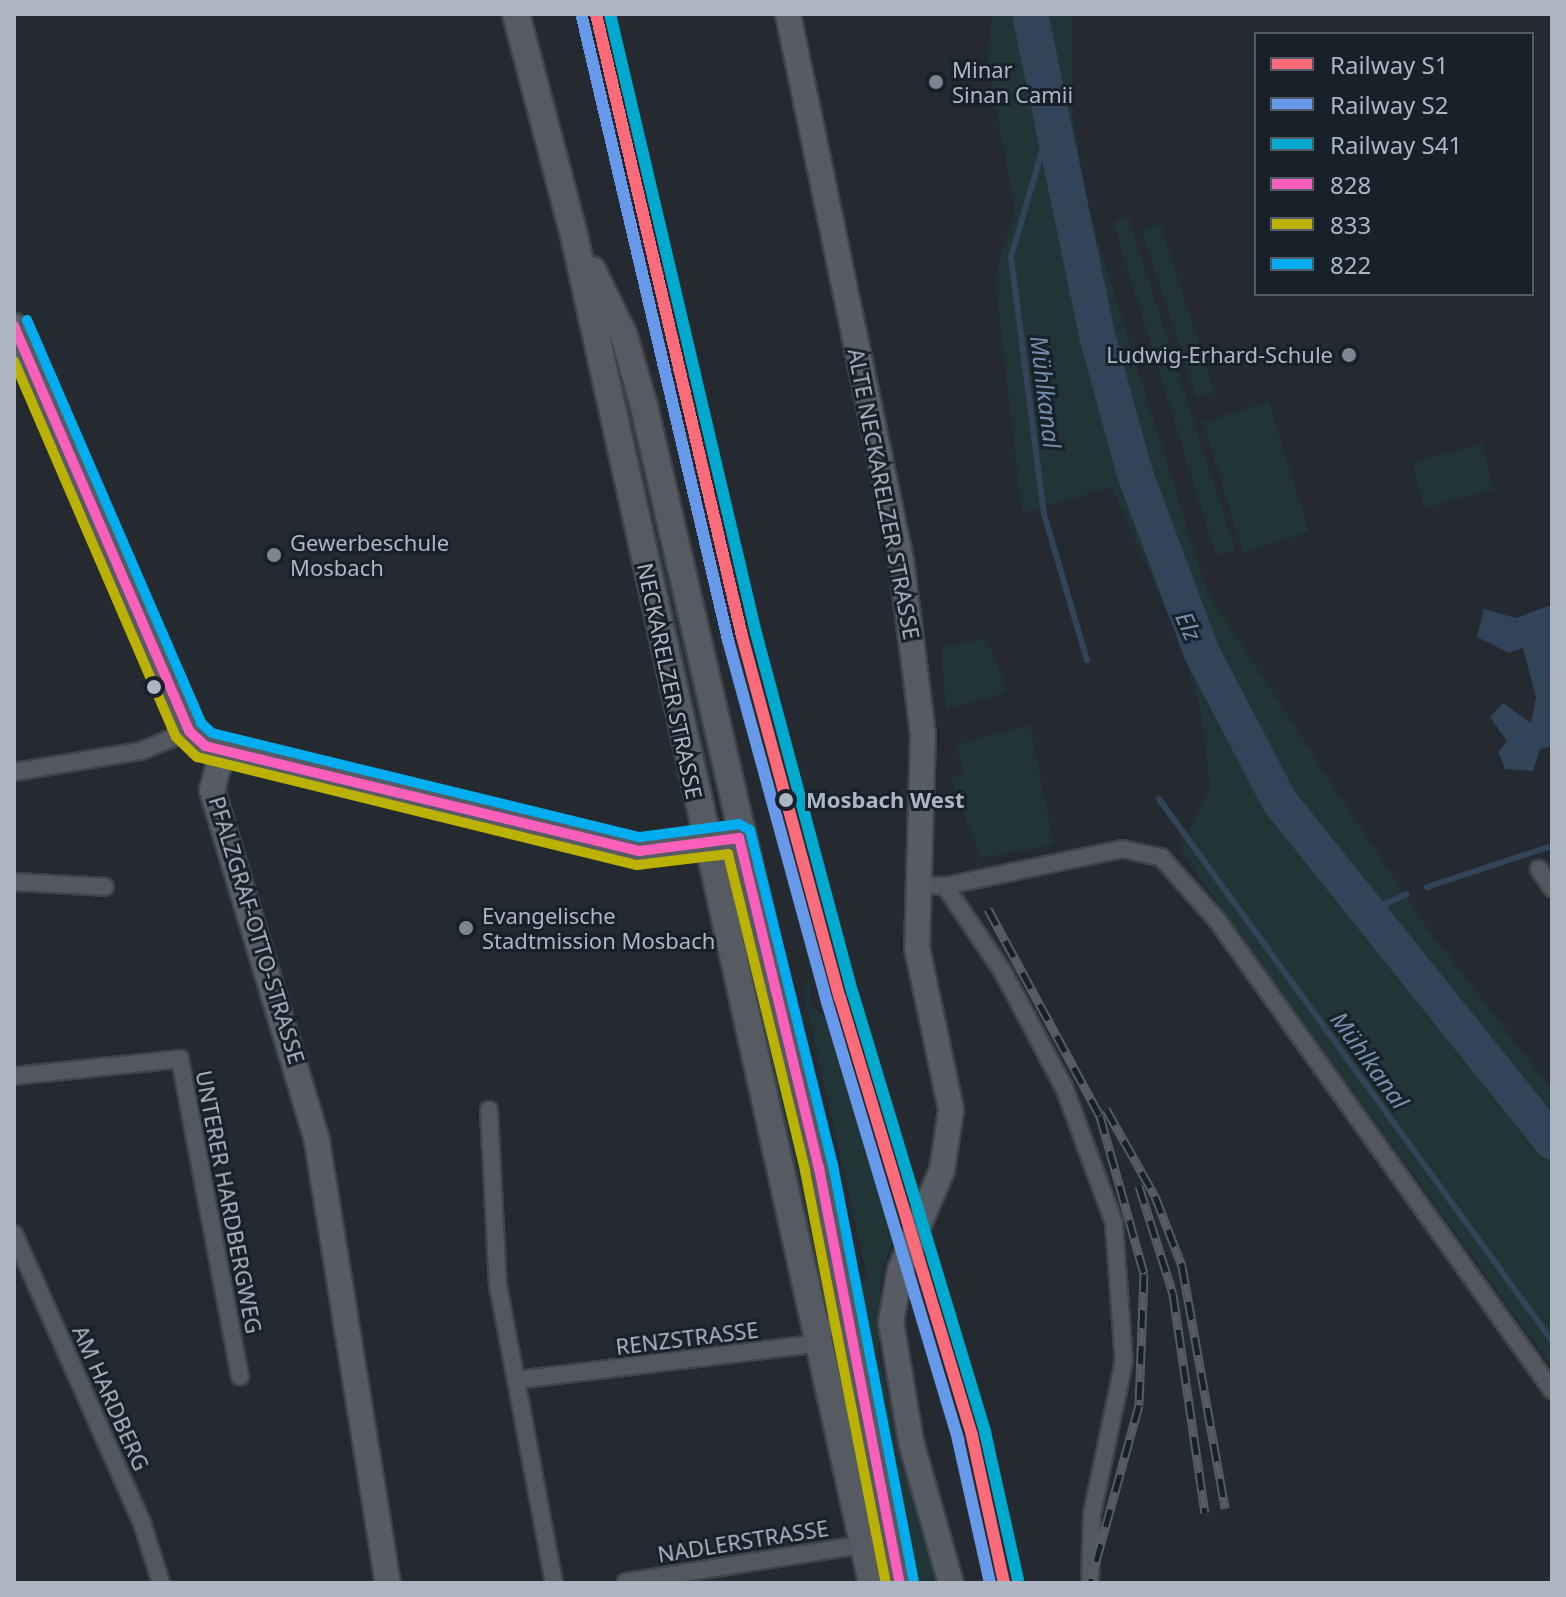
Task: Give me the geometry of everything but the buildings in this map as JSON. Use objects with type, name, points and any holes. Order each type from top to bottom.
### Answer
[{"type":"main road","name":"NECKARELZER STRASSE","points":[[516,14],[573,231],[706,844],[822,1337],[872,1583]]},
{"type":"main road","points":[[573,231],[624,336],[644,406],[739,838],[848,1308],[900,1583]]},
{"type":"street","name":"ALTE NECKARELZER STRASSE","points":[[788,14],[901,560],[923,735],[917,885],[923,999],[951,1110],[942,1170],[900,1270],[891,1322],[911,1442],[951,1583]]},
{"type":"street","points":[[14,326],[189,731],[222,753],[639,851],[739,838]]},
{"type":"street","points":[[14,772],[141,751],[189,731]]},
{"type":"street","name":"PFALZGRAF-OTTO-STRASSE","points":[[222,753],[212,790],[317,1141],[388,1583]]},
{"type":"street","points":[[917,885],[945,886],[1122,849],[1169,863],[1217,920],[1552,1390]]},
{"type":"street","points":[[1539,869],[1552,888]]},
{"type":"street","points":[[14,882],[105,887]]},
{"type":"street","points":[[945,886],[1003,972],[1064,1087],[1114,1223],[1124,1361],[1092,1514],[1090,1583]]},
{"type":"street","name":"UNTERER HARDBERGWEG","points":[[14,1076],[180,1059],[240,1376]]},
{"type":"street","points":[[489,1110],[498,1286],[554,1583]]},
{"type":"street","name":"AM HARDBERG","points":[[14,1234],[161,1583]]},
{"type":"street","points":[[822,1337],[848,1308]]},
{"type":"street","name":"RENZSTRASSE","points":[[516,1380],[770,1351],[822,1337]]},
{"type":"street","name":"NADLERSTRASSE","points":[[626,1582],[866,1544]]},
{"type":"shaded area","points":[[992,14],[1072,14],[1072,113],[1089,212],[1207,592],[1422,921],[1552,1090],[1552,1367],[1180,850],[1210,788],[1202,718],[1184,651],[1112,487],[1022,513],[995,278],[1015,209],[987,60]]},
{"type":"shaded area","points":[[1128,216],[1235,550],[1216,556],[1113,222]]},
{"type":"shaded area","points":[[1160,224],[1215,392],[1197,398],[1142,230]]},
{"type":"shaded area","points":[[1269,402],[1309,532],[1243,552],[1203,422]]},
{"type":"shaded area","points":[[626,411],[633,412],[714,781],[703,783]]},
{"type":"shaded area","points":[[1482,444],[1494,489],[1425,508],[1412,463]]},
{"type":"shaded area","points":[[986,638],[1008,692],[946,710],[941,648]]},
{"type":"shaded area","points":[[1030,725],[1054,845],[981,858],[955,792],[952,777],[964,773],[956,745]]},
{"type":"shaded area","points":[[731,886],[831,1273],[820,1276],[757,1012]]},
{"type":"shaded area","points":[[809,979],[812,1007],[824,1016],[893,1237],[881,1276],[878,1353],[919,1527],[939,1583],[912,1583],[856,1284],[868,1280],[803,990]]},
{"type":"water","points":[[1551,605],[1552,746],[1540,749],[1533,771],[1505,769],[1498,752],[1507,741],[1490,717],[1503,703],[1531,723],[1536,697],[1523,648],[1509,653],[1477,637],[1484,609],[1516,618]]},
{"type":"waterway","name":"Elz","points":[[1030,14],[1098,339],[1135,474],[1202,653],[1280,802],[1552,1142]]},
{"type":"waterway","name":"Mühlkanal","points":[[1049,127],[1011,257],[1044,514],[1087,660]]},
{"type":"waterway","name":"Mühlkanal","points":[[1159,799],[1552,1341]]},
{"type":"waterway","points":[[1427,887],[1552,846]]},
{"type":"waterway","points":[[1372,910],[1406,894]]},
{"type":"railway","points":[[988,909],[1100,1116],[1144,1274],[1139,1405],[1090,1583]]},
{"type":"railway","points":[[1106,1109],[1155,1196],[1182,1266],[1225,1508]]},
{"type":"railway","points":[[1139,1186],[1173,1294],[1205,1513]]},
{"type":"rail line","name":"S1","points":[[596,14],[742,636],[840,998],[972,1436],[1004,1583]]},
{"type":"rail line","name":"S41","points":[[610,14],[756,633],[853,994],[985,1432],[1018,1580]]},
{"type":"rail line","name":"S2","points":[[582,17],[728,640],[827,1002],[958,1440],[990,1583]]},
{"type":"transit line","name":"822","points":[[27,320],[201,723],[212,733],[640,837],[739,824],[750,830],[833,1165],[914,1580]]},
{"type":"transit line","name":"828","points":[[14,326],[189,731],[205,746],[639,851],[739,838]]},
{"type":"transit line","name":"833","points":[[14,361],[176,737],[197,757],[637,865],[728,854],[805,1171],[886,1583]]},
{"type":"transit line","name":"828","points":[[739,838],[819,1168],[900,1583]]},
{"type":"place","name":"Minar Sinan Camii","points":[[936,82]]},
{"type":"place","name":"Ludwig-Erhard-Schule","points":[[1349,355]]},
{"type":"place","name":"Gewerbeschule Mosbach","points":[[274,555]]},
{"type":"place","name":"Mosbach West","points":[[786,800]]},
{"type":"place","name":"Evangelische Stadtmission Mosbach","points":[[466,928]]}]
